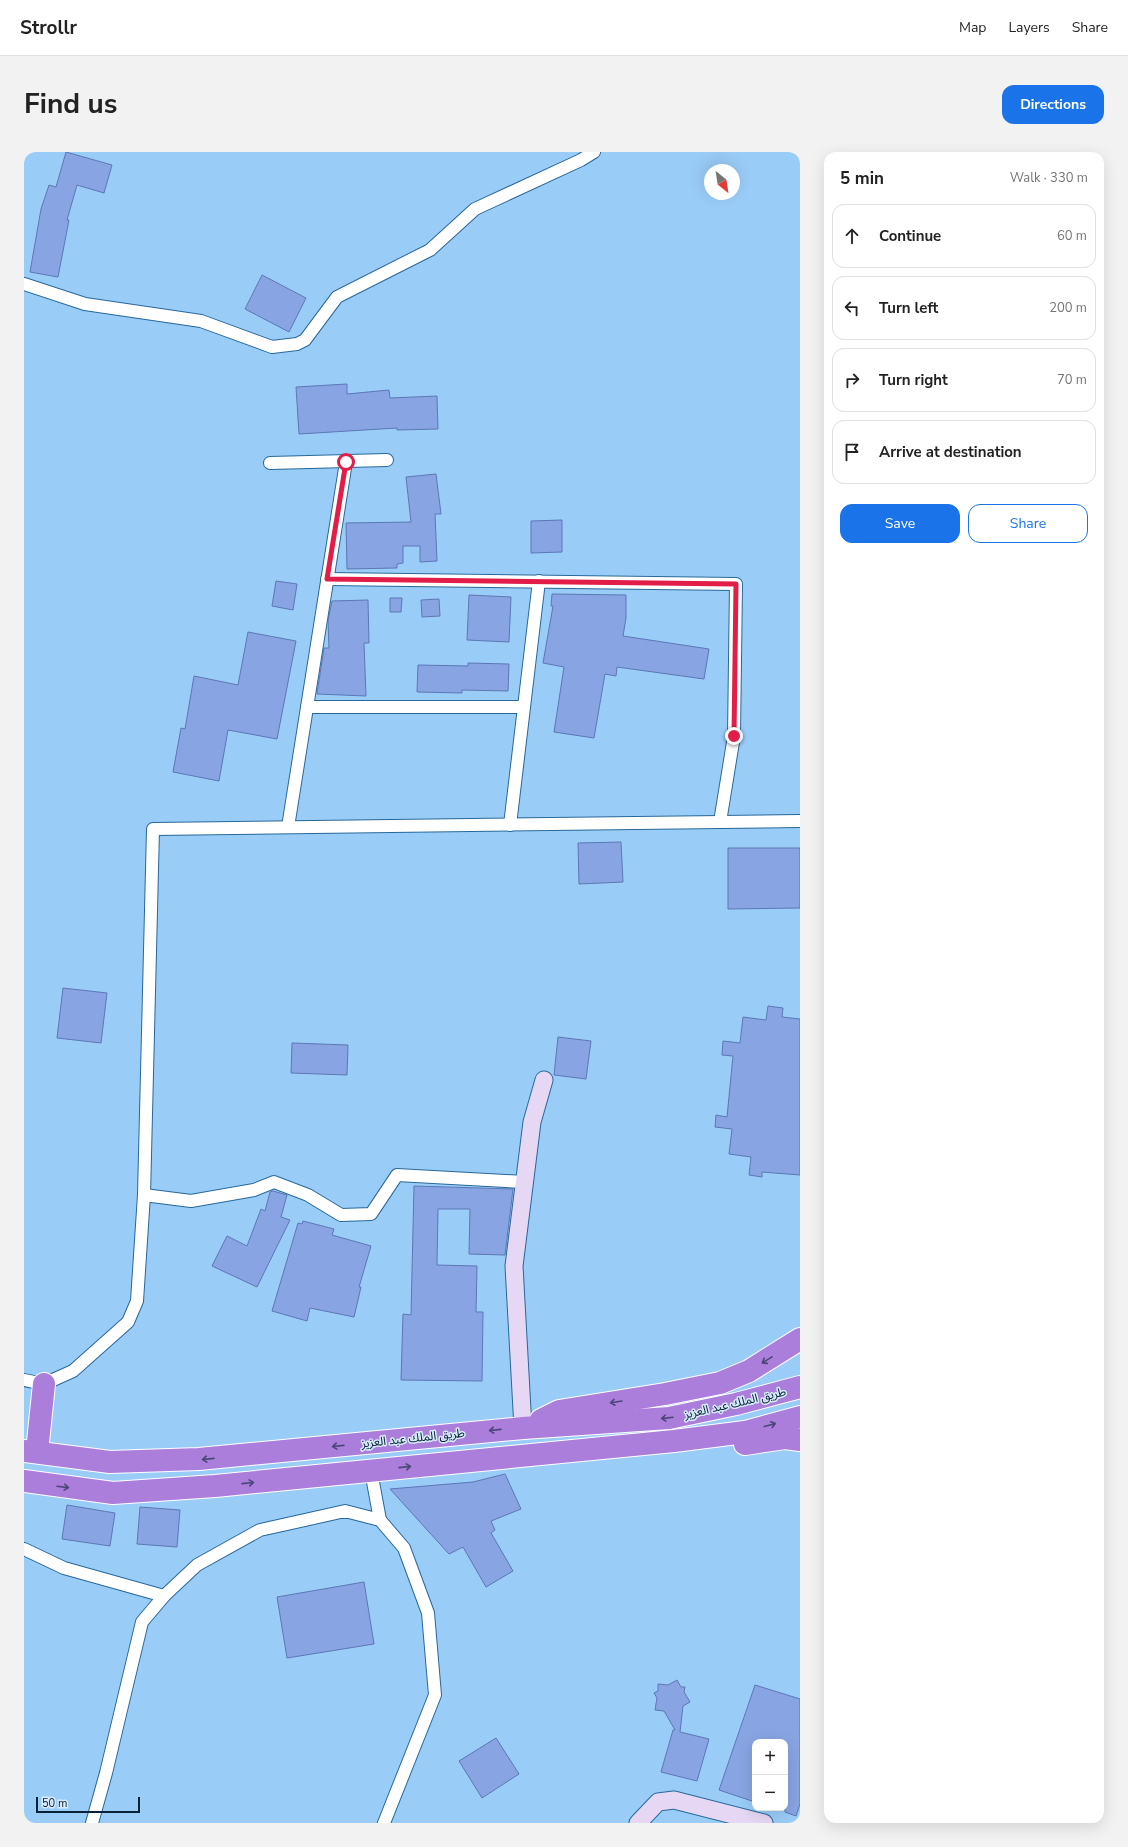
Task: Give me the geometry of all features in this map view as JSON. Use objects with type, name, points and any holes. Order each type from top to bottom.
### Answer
[{"type":"highway","points":[[523,1428],[559,1412],[666,1394],[720,1383],[749,1372],[800,1339]]},
{"type":"highway","points":[[30,1451],[34,1382]]},
{"type":"highway","name":"طريق الملك عبد العزيز","points":[[30,1451],[110,1462],[199,1460],[523,1428],[669,1418],[736,1404],[800,1387]]},
{"type":"highway","name":"طريق الملك عبد العزيز","points":[[24,1481],[113,1493],[215,1486],[674,1441],[745,1432],[800,1417]]},
{"type":"highway","points":[[554,1453],[728,1447],[785,1438],[800,1440]]},
{"type":"street","points":[[24,284],[85,304],[201,321],[272,346],[297,344],[305,340],[337,297],[430,250],[475,210],[581,160],[594,152]]},
{"type":"street","points":[[270,463],[387,460]]},
{"type":"street","points":[[288,827],[346,462]]},
{"type":"street","points":[[327,579],[736,584],[734,736],[720,822]]},
{"type":"street","points":[[510,825],[539,581]]},
{"type":"street","points":[[307,707],[524,708]]},
{"type":"street","points":[[34,1382],[73,1371],[128,1322],[137,1301],[144,1195],[153,829],[800,821]]},
{"type":"street","points":[[523,1428],[514,1266],[532,1122],[544,1080]]},
{"type":"street","points":[[144,1195],[191,1201],[254,1190],[274,1182],[308,1195],[341,1215],[371,1214],[397,1175],[524,1182]]},
{"type":"street","points":[[371,1471],[380,1520],[404,1548],[428,1614],[435,1695],[384,1823]]},
{"type":"street","points":[[92,1823],[106,1773],[142,1622],[164,1596],[197,1565],[260,1530],[345,1510],[380,1520]]},
{"type":"street","points":[[24,1549],[64,1568],[164,1596]]},
{"type":"street","points":[[638,1823],[658,1802],[674,1800],[724,1818],[764,1823]]},
{"type":"building","points":[[66,152],[112,165],[104,193],[77,185],[67,220],[69,220],[58,277],[30,272],[41,209],[49,185],[56,187]]},
{"type":"building","points":[[262,275],[306,298],[289,332],[245,309]]},
{"type":"building","points":[[347,384],[347,394],[389,390],[390,398],[437,396],[438,429],[397,430],[397,428],[299,434],[296,387]]},
{"type":"building","points":[[436,474],[441,514],[435,514],[437,561],[420,562],[420,546],[403,546],[403,563],[397,564],[397,568],[347,569],[346,523],[411,522],[406,477]]},
{"type":"building","points":[[562,520],[562,552],[531,553],[531,521]]},
{"type":"building","points":[[276,581],[297,584],[293,610],[272,606]]},
{"type":"building","points":[[552,594],[626,595],[626,618],[623,636],[709,649],[704,679],[617,667],[616,676],[605,674],[594,738],[554,732],[564,667],[543,663],[553,606],[551,606]]},
{"type":"building","points":[[469,595],[511,597],[509,642],[467,640]]},
{"type":"building","points":[[390,598],[402,598],[401,612],[390,612]]},
{"type":"building","points":[[439,599],[440,616],[422,617],[421,600]]},
{"type":"building","points":[[368,600],[369,643],[364,643],[366,696],[317,694],[324,648],[329,648],[328,621],[332,601]]},
{"type":"building","points":[[248,632],[296,641],[277,739],[228,730],[219,781],[173,772],[181,728],[185,729],[194,676],[238,685]]},
{"type":"building","points":[[468,663],[509,664],[508,691],[462,690],[462,693],[417,692],[418,665],[468,666]]},
{"type":"building","points":[[621,842],[623,882],[579,884],[578,843]]},
{"type":"building","points":[[728,848],[800,848],[800,908],[728,909]]},
{"type":"building","points":[[63,988],[107,993],[101,1043],[57,1038]]},
{"type":"building","points":[[768,1006],[783,1008],[782,1017],[800,1019],[800,1175],[762,1172],[762,1177],[749,1175],[751,1157],[729,1154],[732,1129],[715,1127],[716,1115],[727,1117],[733,1056],[722,1055],[723,1041],[740,1043],[743,1017],[766,1020]]},
{"type":"building","points":[[558,1037],[591,1041],[586,1079],[554,1075]]},
{"type":"building","points":[[292,1043],[348,1045],[347,1075],[291,1073]]},
{"type":"building","points":[[414,1186],[513,1189],[505,1255],[469,1254],[470,1209],[438,1209],[437,1265],[477,1266],[476,1312],[483,1312],[482,1381],[401,1380],[403,1314],[411,1315]]},
{"type":"building","points":[[273,1191],[287,1195],[281,1217],[290,1220],[257,1287],[212,1266],[227,1236],[247,1246],[261,1209],[265,1211],[270,1192]]},
{"type":"building","points":[[303,1221],[334,1229],[332,1235],[371,1246],[359,1287],[361,1287],[354,1317],[310,1308],[307,1321],[272,1311],[298,1223],[302,1224]]},
{"type":"building","points":[[505,1474],[521,1509],[491,1521],[495,1530],[491,1533],[513,1571],[486,1587],[463,1547],[449,1554],[390,1489],[473,1482]]},
{"type":"building","points":[[67,1505],[115,1513],[110,1546],[62,1539]]},
{"type":"building","points":[[140,1507],[180,1510],[177,1547],[137,1544]]},
{"type":"building","points":[[364,1582],[374,1644],[287,1658],[277,1597]]},
{"type":"building","points":[[677,1680],[681,1687],[685,1687],[684,1692],[690,1702],[683,1706],[680,1732],[709,1739],[697,1781],[661,1772],[673,1730],[675,1730],[664,1711],[655,1710],[657,1698],[654,1693],[658,1691],[658,1684],[668,1685]]},
{"type":"building","points":[[755,1685],[800,1699],[800,1804],[796,1816],[785,1812],[788,1811],[788,1739],[752,1739],[752,1801],[719,1790]]},
{"type":"building","points":[[496,1738],[519,1774],[482,1798],[459,1761]]},
{"type":"route","points":[[346,462],[327,579],[736,584],[734,736]]}]
